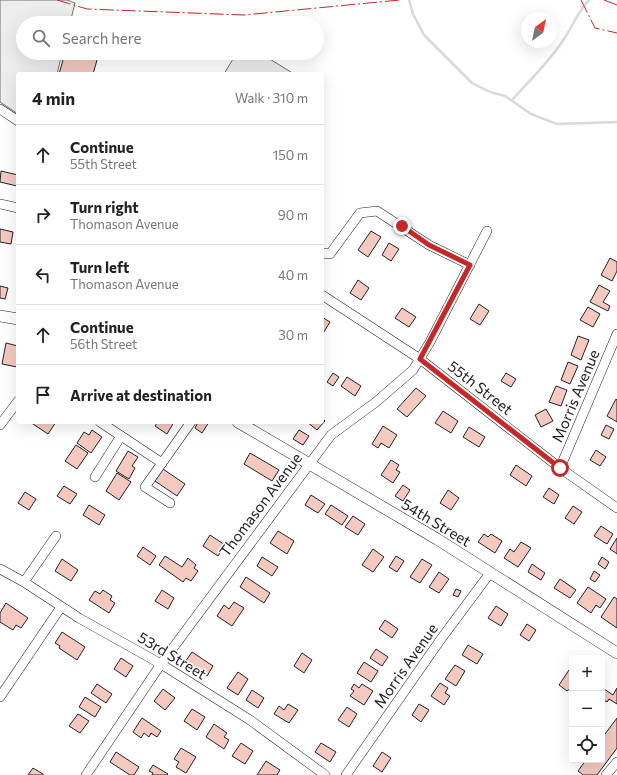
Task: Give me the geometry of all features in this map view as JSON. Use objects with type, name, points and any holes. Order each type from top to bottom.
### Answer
[{"type":"main road","points":[[0,316],[16,319]]},
{"type":"main road","name":"54th Street","points":[[241,424],[437,539],[490,574],[617,653]]},
{"type":"street","points":[[0,108],[16,120]]},
{"type":"street","points":[[0,204],[16,208]]},
{"type":"street","points":[[324,253],[330,254],[360,213],[377,211],[429,245],[470,265]]},
{"type":"street","name":"Thomason Avenue","points":[[86,775],[161,664],[331,435],[381,397],[413,370],[487,231]]},
{"type":"street","name":"55th Street","points":[[324,296],[420,359],[560,468],[617,508]]},
{"type":"street","name":"Morris Avenue","points":[[560,468],[617,334]]},
{"type":"street","points":[[0,425],[16,404]]},
{"type":"street","points":[[103,424],[162,463]]},
{"type":"street","points":[[170,503],[145,487],[190,424]]},
{"type":"street","points":[[95,477],[121,436]]},
{"type":"street","points":[[24,582],[56,536]]},
{"type":"street","name":"53rd Street","points":[[0,569],[24,582],[61,607],[161,664],[250,720],[324,775]]},
{"type":"street","name":"Morris Avenue","points":[[346,775],[441,639],[490,574]]},
{"type":"street","points":[[0,697],[61,607]]},
{"type":"street","points":[[606,775],[617,762]]},
{"type":"shaded area","points":[[0,0],[67,0],[75,3],[72,16],[16,16],[16,60],[60,60],[57,72],[16,72],[16,113],[0,102]]},
{"type":"shaded area","points":[[232,60],[271,60],[291,72],[225,72]]},
{"type":"building","points":[[63,60],[97,60],[94,72],[60,72]]},
{"type":"building","points":[[1,171],[16,175],[16,186],[0,182]]},
{"type":"building","points":[[0,229],[13,232],[11,244],[0,242]]},
{"type":"building","points":[[371,231],[381,237],[368,257],[358,250]]},
{"type":"building","points":[[389,243],[399,249],[391,261],[382,255]]},
{"type":"building","points":[[610,258],[617,262],[617,271],[612,281],[601,275]]},
{"type":"building","points":[[358,280],[369,288],[361,300],[350,293]]},
{"type":"building","points":[[599,285],[610,291],[603,302],[610,306],[608,311],[590,302]]},
{"type":"building","points":[[0,286],[8,288],[5,299],[0,298]]},
{"type":"building","points":[[479,304],[489,311],[480,325],[470,319]]},
{"type":"building","points":[[588,307],[600,314],[593,327],[580,320]]},
{"type":"building","points":[[402,308],[416,317],[409,327],[395,318]]},
{"type":"building","points":[[324,318],[330,322],[324,332]]},
{"type":"building","points":[[578,336],[589,340],[581,360],[571,355]]},
{"type":"building","points":[[6,343],[16,346],[16,367],[2,364]]},
{"type":"building","points":[[568,362],[578,366],[570,384],[561,380]]},
{"type":"building","points":[[333,373],[339,377],[333,386],[327,382]]},
{"type":"building","points":[[506,373],[516,379],[511,387],[501,381]]},
{"type":"building","points":[[347,377],[361,386],[355,396],[341,386]]},
{"type":"building","points":[[556,386],[567,390],[561,406],[549,402]]},
{"type":"building","points":[[416,388],[426,396],[407,417],[397,409]]},
{"type":"building","points":[[616,399],[617,400],[617,422],[607,416]]},
{"type":"building","points":[[546,409],[553,421],[541,427],[535,415]]},
{"type":"building","points":[[443,411],[458,421],[451,433],[435,423]]},
{"type":"building","points":[[33,424],[55,424],[48,434]]},
{"type":"building","points":[[156,424],[173,424],[167,434],[155,426]]},
{"type":"building","points":[[197,424],[208,424],[202,433],[195,428]]},
{"type":"building","points":[[310,424],[322,424],[317,430]]},
{"type":"building","points":[[606,425],[614,429],[609,439],[601,435]]},
{"type":"building","points":[[383,426],[397,435],[389,448],[381,443],[378,448],[372,444]]},
{"type":"building","points":[[469,427],[485,437],[479,447],[463,437]]},
{"type":"building","points":[[92,430],[102,437],[91,453],[77,443],[84,432],[89,435]]},
{"type":"building","points":[[299,430],[309,436],[303,445],[293,439]]},
{"type":"building","points":[[76,445],[88,453],[77,469],[65,461]]},
{"type":"building","points":[[596,450],[606,457],[600,466],[590,460]]},
{"type":"building","points":[[128,451],[138,457],[132,466],[135,468],[129,479],[116,471]]},
{"type":"building","points":[[250,453],[279,470],[272,481],[244,464]]},
{"type":"building","points":[[391,460],[399,465],[396,470],[400,472],[393,483],[381,475]]},
{"type":"building","points":[[516,465],[532,476],[526,486],[510,475]]},
{"type":"building","points":[[163,469],[185,484],[177,496],[155,481]]},
{"type":"building","points":[[117,473],[131,482],[119,500],[106,491]]},
{"type":"building","points":[[403,485],[410,490],[403,501],[395,496]]},
{"type":"building","points":[[64,486],[77,494],[70,504],[57,496]]},
{"type":"building","points":[[549,488],[559,495],[554,504],[543,497]]},
{"type":"building","points":[[448,490],[459,498],[451,510],[440,503]]},
{"type":"building","points":[[25,492],[36,499],[29,510],[18,503]]},
{"type":"building","points":[[311,495],[325,504],[318,513],[305,505]]},
{"type":"building","points":[[89,505],[105,515],[99,525],[83,515]]},
{"type":"building","points":[[331,505],[348,516],[342,525],[325,514]]},
{"type":"building","points":[[573,506],[582,512],[574,524],[565,518]]},
{"type":"building","points":[[353,516],[365,524],[358,535],[345,527]]},
{"type":"building","points":[[601,526],[613,534],[607,544],[594,536]]},
{"type":"building","points":[[278,531],[294,541],[287,554],[270,543]]},
{"type":"building","points":[[484,534],[488,537],[491,534],[502,541],[495,553],[478,542]]},
{"type":"building","points":[[210,535],[225,545],[218,556],[203,546]]},
{"type":"building","points":[[617,538],[617,554],[610,549]]},
{"type":"building","points":[[521,542],[531,548],[518,567],[504,558],[510,549],[514,552]]},
{"type":"building","points":[[143,547],[156,556],[150,565],[137,556]]},
{"type":"building","points":[[373,549],[384,557],[373,572],[362,565]]},
{"type":"building","points":[[165,556],[182,567],[188,558],[196,565],[194,568],[198,571],[191,581],[186,578],[183,582],[159,565]]},
{"type":"building","points":[[396,556],[404,561],[397,572],[389,567]]},
{"type":"building","points":[[262,557],[278,567],[272,576],[257,566]]},
{"type":"building","points":[[602,557],[609,562],[605,569],[598,564]]},
{"type":"building","points":[[62,559],[78,570],[71,581],[55,571]]},
{"type":"building","points":[[422,559],[432,565],[420,583],[410,577]]},
{"type":"building","points":[[532,564],[545,573],[541,580],[528,572]]},
{"type":"building","points":[[594,571],[600,575],[595,582],[590,579]]},
{"type":"building","points":[[439,572],[449,579],[439,593],[429,587]]},
{"type":"building","points":[[246,577],[270,593],[264,603],[240,587]]},
{"type":"building","points":[[560,579],[576,590],[570,598],[554,588]]},
{"type":"building","points":[[588,587],[606,599],[600,608],[596,605],[591,613],[577,603]]},
{"type":"building","points":[[456,589],[461,591],[458,597],[453,595]]},
{"type":"building","points":[[103,590],[112,596],[110,600],[115,603],[109,613],[89,600],[95,591],[100,594]]},
{"type":"building","points":[[162,590],[174,598],[168,609],[155,601]]},
{"type":"building","points":[[614,597],[617,599],[617,628],[601,617]]},
{"type":"building","points":[[234,602],[244,608],[232,626],[217,616],[224,605],[229,609]]},
{"type":"building","points":[[6,603],[28,618],[21,628],[16,625],[13,630],[0,622],[0,613]]},
{"type":"building","points":[[496,606],[508,614],[501,626],[488,618]]},
{"type":"building","points":[[385,620],[398,629],[392,638],[379,629]]},
{"type":"building","points":[[527,624],[536,630],[529,641],[520,635]]},
{"type":"building","points":[[62,632],[85,647],[77,660],[59,648],[60,646],[55,643]]},
{"type":"building","points":[[468,645],[483,654],[477,664],[462,655]]},
{"type":"building","points":[[376,649],[388,657],[382,666],[370,658]]},
{"type":"building","points":[[192,652],[213,666],[207,676],[185,662]]},
{"type":"building","points":[[302,653],[312,660],[304,673],[294,666]]},
{"type":"building","points":[[121,658],[133,666],[126,677],[114,669]]},
{"type":"building","points":[[364,662],[378,671],[371,682],[357,673]]},
{"type":"building","points":[[455,665],[465,671],[456,686],[445,679]]},
{"type":"building","points":[[569,670],[569,689],[567,691],[559,685]]},
{"type":"building","points":[[238,672],[248,679],[238,695],[227,688]]},
{"type":"building","points":[[440,683],[448,688],[445,693],[450,696],[444,705],[431,696]]},
{"type":"building","points":[[97,684],[112,694],[106,703],[91,693]]},
{"type":"building","points":[[354,684],[359,688],[362,684],[373,691],[364,705],[350,696],[354,691],[351,689]]},
{"type":"building","points":[[617,688],[617,704],[609,699],[607,702],[605,701],[605,690],[613,695]]},
{"type":"building","points":[[163,689],[175,698],[165,710],[154,701]]},
{"type":"building","points":[[252,690],[264,698],[258,708],[246,700]]},
{"type":"building","points":[[85,697],[101,707],[95,717],[79,707]]},
{"type":"building","points":[[288,704],[298,710],[289,723],[274,714],[279,706],[284,710]]},
{"type":"building","points":[[419,704],[429,710],[421,722],[412,715]]},
{"type":"building","points":[[347,707],[357,714],[349,727],[338,720]]},
{"type":"building","points":[[192,709],[205,717],[197,730],[184,721]]},
{"type":"building","points":[[78,714],[89,721],[80,733],[69,726]]},
{"type":"building","points":[[142,718],[161,731],[157,737],[151,733],[149,737],[144,733],[141,738],[133,732]]},
{"type":"building","points":[[617,718],[617,748],[597,775],[583,775],[578,771],[584,763],[605,763],[605,734]]},
{"type":"building","points":[[214,724],[227,733],[224,737],[229,740],[224,749],[206,737]]},
{"type":"building","points":[[241,743],[253,751],[245,764],[232,756]]},
{"type":"building","points":[[321,743],[336,752],[330,762],[315,752]]},
{"type":"building","points":[[181,748],[196,757],[186,773],[176,767],[179,762],[174,759]]},
{"type":"building","points":[[116,752],[139,767],[134,775],[130,775],[110,762]]},
{"type":"building","points":[[382,752],[391,758],[382,772],[373,766]]},
{"type":"building","points":[[266,761],[280,770],[277,775],[257,775]]},
{"type":"building","points":[[153,765],[168,774],[152,775],[153,773],[149,771]]},
{"type":"building","points":[[33,768],[43,774],[43,775],[28,775]]},
{"type":"waterway","points":[[409,0],[413,14],[424,35],[472,83],[490,92],[505,96],[531,114],[557,124],[617,122]]},
{"type":"waterway","points":[[512,100],[552,55],[589,0]]},
{"type":"power","points":[[57,0],[87,9],[244,15],[400,0]]},
{"type":"power","points":[[581,0],[595,28],[617,33]]},
{"type":"power","points":[[604,0],[617,5]]},
{"type":"route","points":[[402,226],[429,245],[470,265],[420,359],[560,468]]}]
